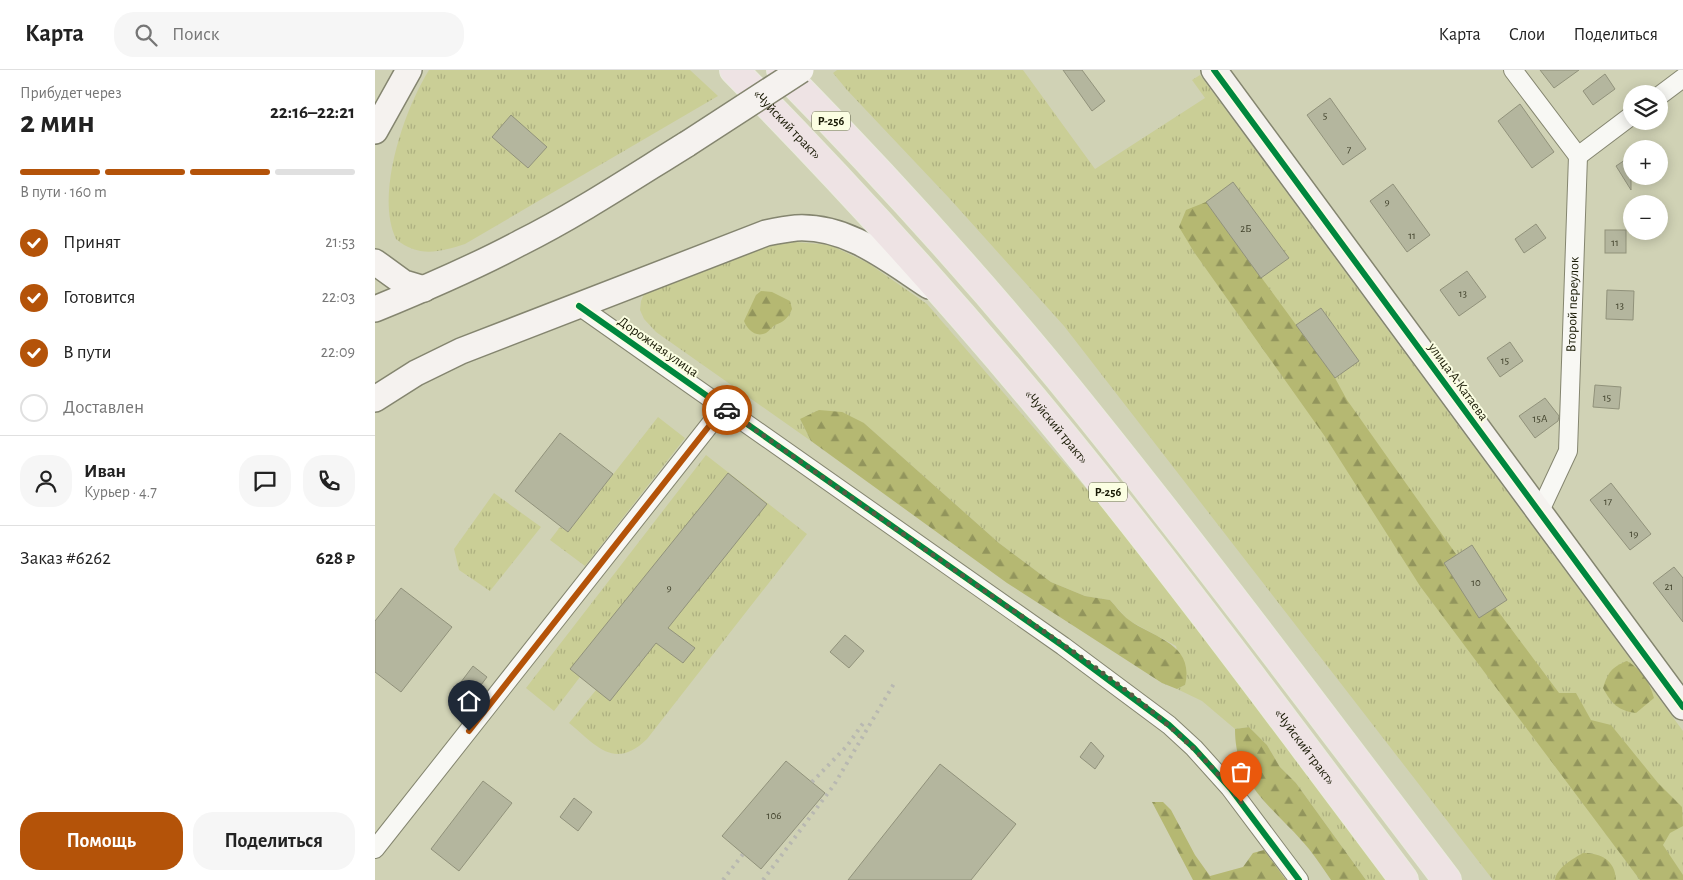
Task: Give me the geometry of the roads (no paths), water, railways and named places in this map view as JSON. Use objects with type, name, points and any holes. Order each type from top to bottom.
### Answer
[{"type":"highway","name":"«Чуйский тракт»","points":[[734,70],[787,124],[944,295],[1063,435],[1167,568],[1404,880]]},
{"type":"highway","name":"Р-256","points":[[781,70],[811,100],[963,266],[1089,414],[1201,556],[1447,880]]},
{"type":"highway","points":[[788,70],[811,100]]},
{"type":"street","points":[[375,106],[403,70]]},
{"type":"street","points":[[375,131],[409,70]]},
{"type":"street","points":[[723,70],[787,124]]},
{"type":"street","points":[[375,309],[424,289],[522,243],[586,207],[801,70]]},
{"type":"street","name":"улица А.Катаева","points":[[1214,70],[1683,707]]},
{"type":"street","points":[[1513,70],[1578,156],[1623,122]]},
{"type":"street","points":[[1668,89],[1683,78]]},
{"type":"street","name":"Второй переулок","points":[[1539,513],[1568,451],[1578,156]]},
{"type":"street","points":[[375,400],[415,373],[461,350],[579,306],[737,242],[766,233],[797,228],[839,233],[865,245],[944,295]]},
{"type":"street","points":[[375,262],[404,282],[424,289]]},
{"type":"street","name":"Дорожная улица","points":[[579,306],[1063,646],[1169,725],[1195,748],[1230,788],[1299,880]]},
{"type":"street","points":[[375,849],[723,408]]},
{"type":"railway","points":[[763,880],[834,785],[895,682]]},
{"type":"railway","points":[[812,782],[847,746],[864,722]]},
{"type":"railway","points":[[723,880],[743,854]]}]
